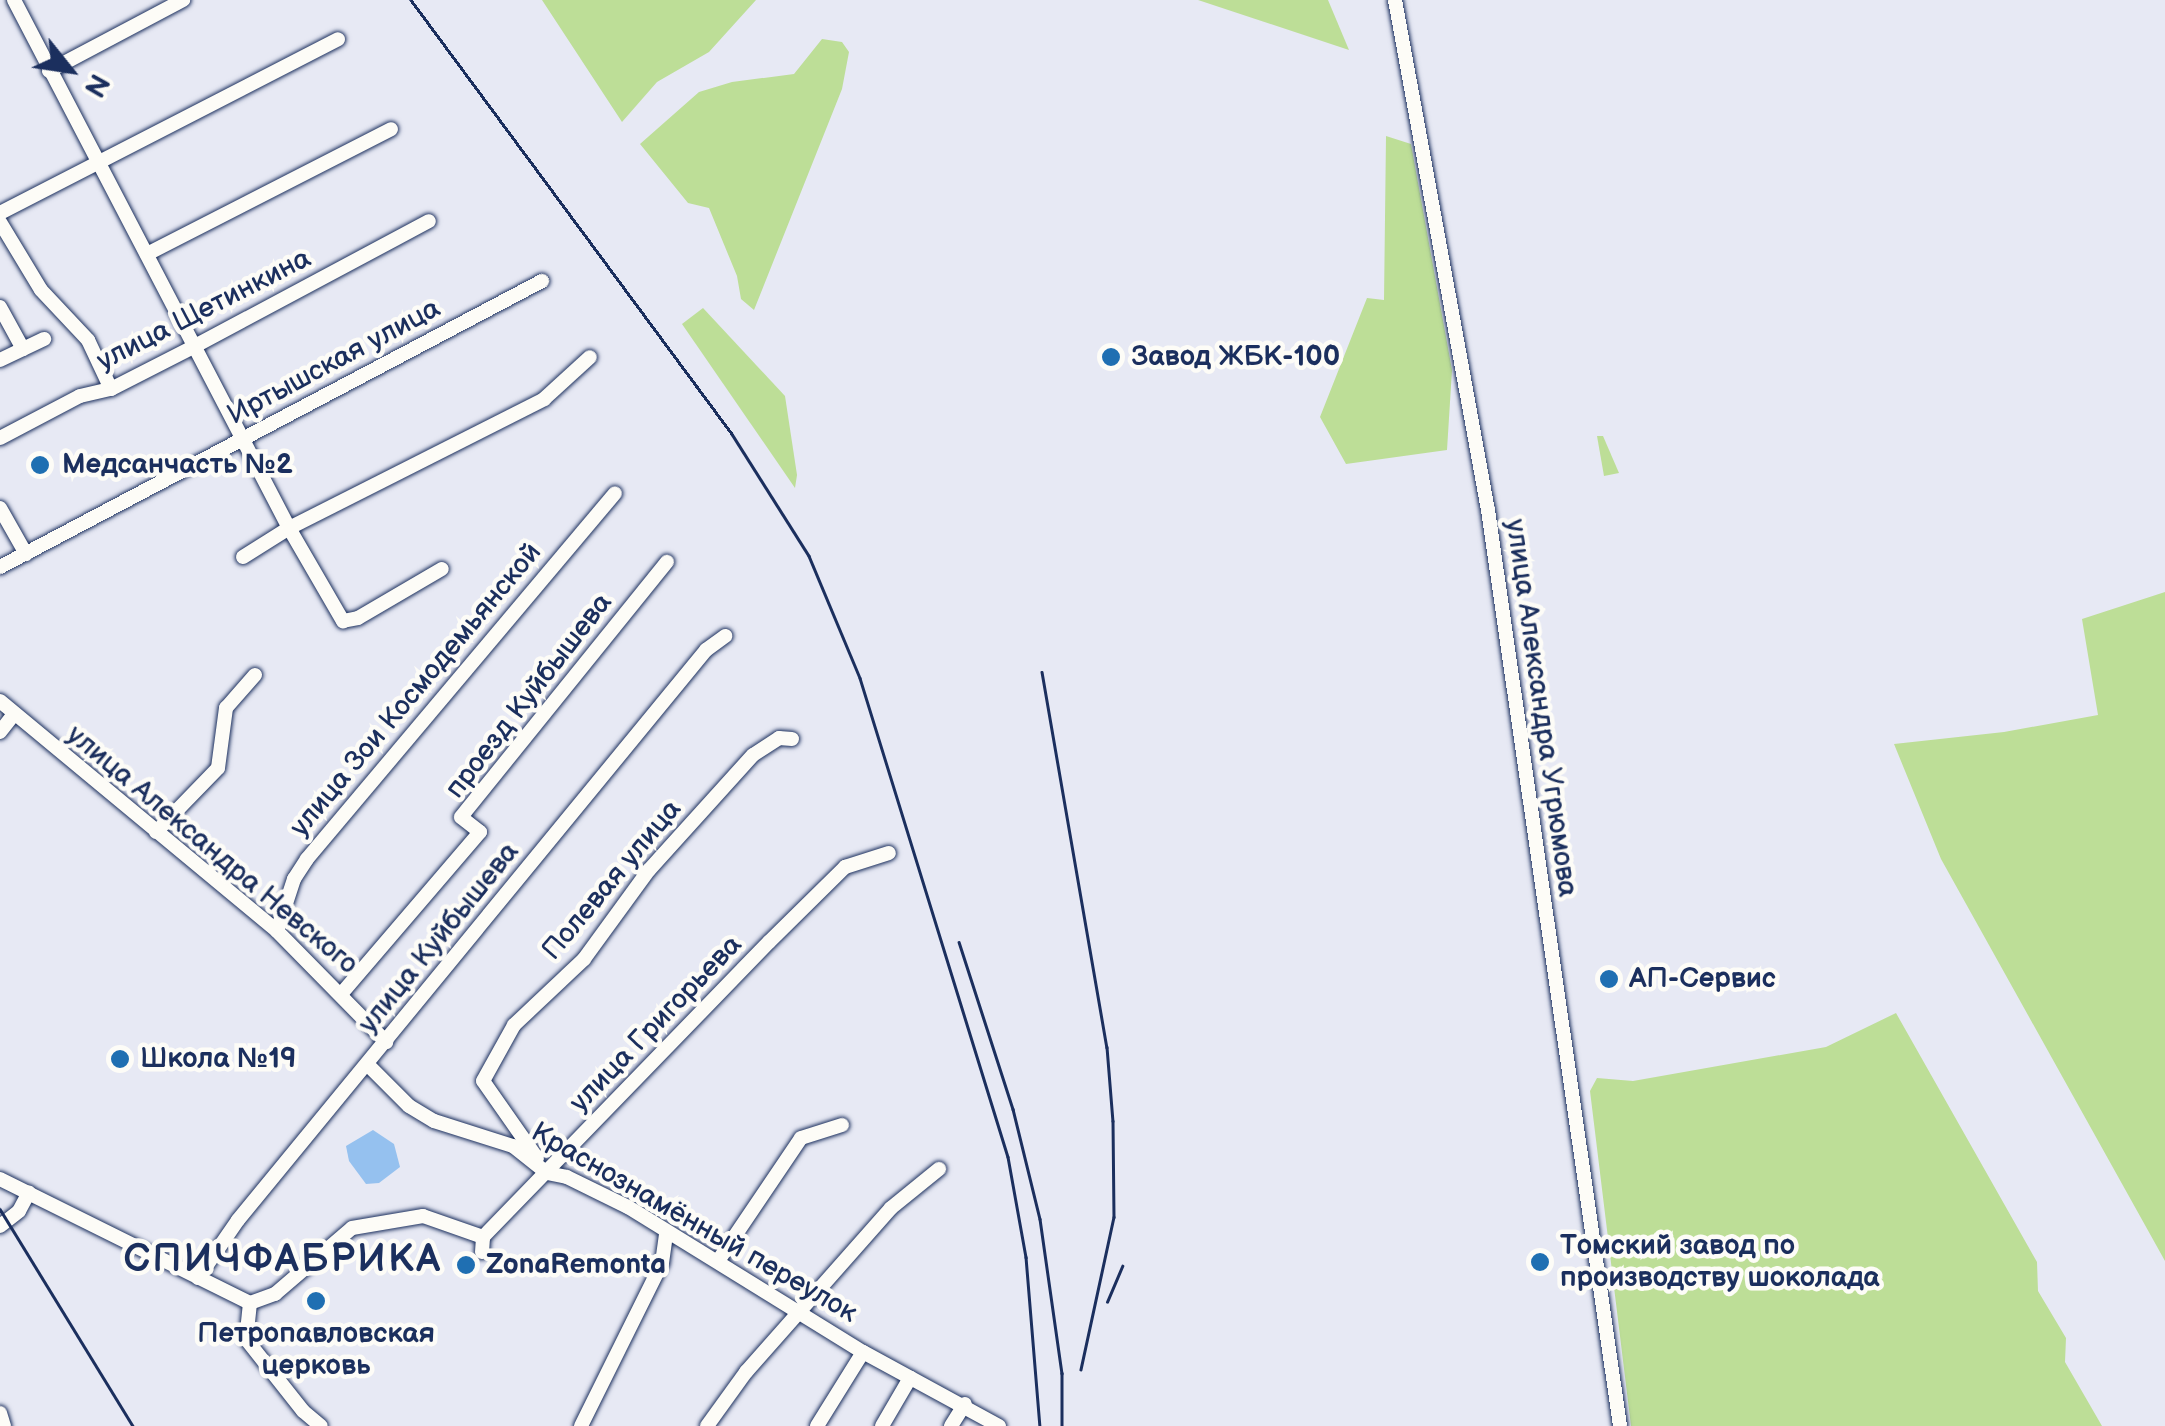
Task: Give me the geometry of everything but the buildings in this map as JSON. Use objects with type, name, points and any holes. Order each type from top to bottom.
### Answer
[{"type":"street","points":[[14,0],[290,528],[343,621],[358,618],[442,570]]},
{"type":"street","points":[[49,71],[184,0]]},
{"type":"street","name":"улица Александра Угрюмова","points":[[1395,0],[1488,510],[1620,1426]]},
{"type":"street","points":[[0,213],[338,39]]},
{"type":"street","points":[[147,254],[391,128]]},
{"type":"street","name":"улица Щетинкина","points":[[0,438],[80,396],[111,389],[429,221]]},
{"type":"street","points":[[0,222],[41,290],[88,340],[111,389]]},
{"type":"street","name":"Иртышская улица","points":[[0,567],[537,283]]},
{"type":"street","points":[[0,307],[23,350]]},
{"type":"street","points":[[0,360],[44,340]]},
{"type":"street","points":[[243,557],[290,528],[544,399],[590,357]]},
{"type":"street","name":"улица Зои Космодемьянской","points":[[277,931],[294,879],[307,859],[614,493]]},
{"type":"street","points":[[0,508],[26,554]]},
{"type":"street","name":"проезд Куйбышева","points":[[342,992],[480,832],[461,817],[667,562]]},
{"type":"street","name":"улица Куйбышева","points":[[198,1278],[238,1220],[706,650],[725,636]]},
{"type":"street","points":[[156,832],[218,768],[226,708],[254,674]]},
{"type":"street","name":"улица Александра Невского","points":[[0,701],[277,931],[342,992],[386,1042]]},
{"type":"street","points":[[0,732],[14,714]]},
{"type":"street","name":"Полевая улица","points":[[548,1173],[483,1081],[493,1059],[514,1025],[584,960],[649,870],[753,755],[779,738],[792,739]]},
{"type":"street","name":"улица Григорьева","points":[[250,1302],[275,1294],[352,1228],[423,1216],[482,1245],[844,867],[888,852]]},
{"type":"street","name":"Краснознамённый переулок","points":[[367,1064],[409,1106],[434,1121],[513,1146],[548,1173],[567,1177],[628,1207],[863,1352],[1000,1426]]},
{"type":"street","points":[[718,1261],[801,1138],[842,1124]]},
{"type":"street","points":[[707,1426],[746,1372],[892,1208],[939,1168]]},
{"type":"street","points":[[0,1179],[250,1302],[246,1339],[320,1426]]},
{"type":"street","points":[[0,1226],[19,1211],[29,1192]]},
{"type":"street","points":[[581,1426],[662,1263],[666,1233]]},
{"type":"street","points":[[817,1426],[863,1352]]},
{"type":"street","points":[[882,1426],[910,1378]]},
{"type":"street","points":[[951,1426],[965,1404]]},
{"type":"street","points":[[0,1413],[4,1426]]},
{"type":"green space","points":[[542,0],[756,0],[709,52],[657,82],[622,122]]},
{"type":"green space","points":[[1198,0],[1328,0],[1349,50]]},
{"type":"green space","points":[[822,39],[842,42],[849,52],[842,89],[754,310],[741,299],[737,276],[709,208],[688,203],[640,144],[699,92],[732,82],[794,74]]},
{"type":"green space","points":[[1386,136],[1411,144],[1452,370],[1447,450],[1346,464],[1320,417],[1367,298],[1384,300]]},
{"type":"green space","points":[[703,308],[785,396],[797,475],[795,488],[682,324]]},
{"type":"green space","points":[[1597,436],[1603,436],[1619,473],[1604,476]]},
{"type":"green space","points":[[2165,592],[2165,1261],[1941,859],[1894,744],[2004,732],[2098,715],[2082,619]]},
{"type":"green space","points":[[1896,1013],[2037,1262],[2038,1291],[2066,1338],[2065,1362],[2102,1426],[1631,1426],[1590,1091],[1597,1078],[1633,1081],[1826,1047]]},
{"type":"water","points":[[373,1130],[394,1144],[400,1167],[379,1183],[366,1184],[349,1161],[346,1146]]},
{"type":"railway","points":[[411,0],[732,434],[809,556],[860,678],[1008,1157],[1026,1257],[1040,1426]]},
{"type":"railway","points":[[1042,672],[1107,1047],[1113,1121],[1114,1217],[1081,1369]]},
{"type":"railway","points":[[959,942],[1013,1109],[1040,1219],[1062,1373],[1062,1426]]},
{"type":"railway","points":[[0,1209],[133,1426]]},
{"type":"railway","points":[[1107,1302],[1122,1266]]},
{"type":"place","name":"Завод ЖБК-100","points":[[1111,357]]},
{"type":"place","name":"Медсанчасть №2","points":[[40,465]]},
{"type":"place","name":"АП-Сервис","points":[[1609,979]]},
{"type":"place","name":"Школа №19","points":[[120,1059]]},
{"type":"place","name":"Томский завод по производству шоколада","points":[[1540,1262]]},
{"type":"place","name":"ZonaRemonta","points":[[466,1265]]},
{"type":"place","name":"Петропавловская церковь","points":[[316,1301]]},
{"type":"district","name":"СПИЧФАБРИКА","points":[[283,1260]]}]
